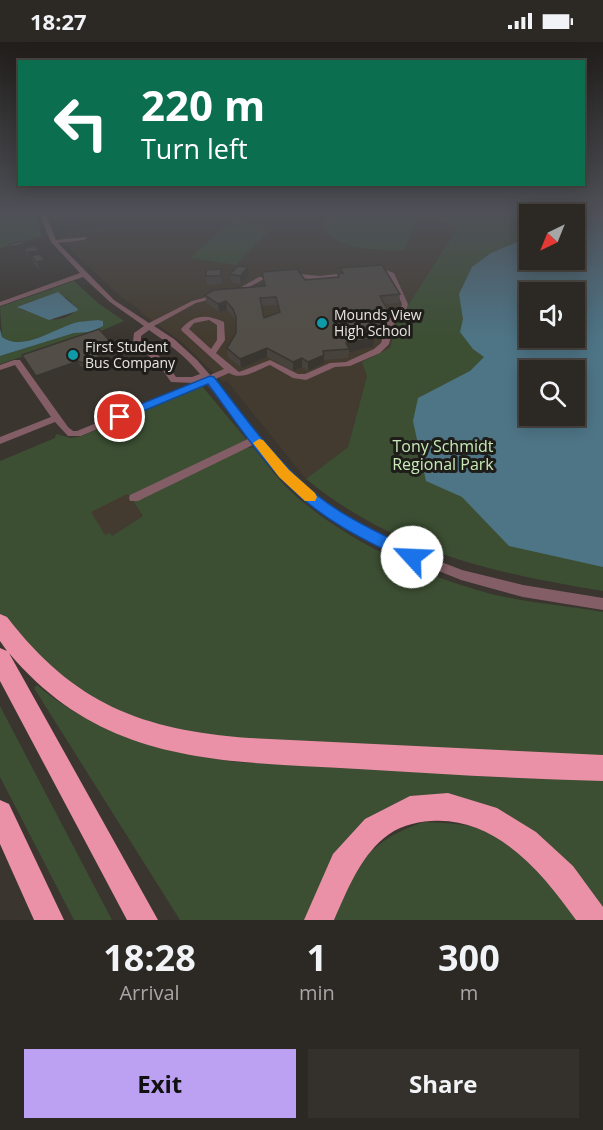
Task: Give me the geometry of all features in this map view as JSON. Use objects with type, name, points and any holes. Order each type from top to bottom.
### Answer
[{"type":"highway","points":[[0,624],[31,663],[67,694],[111,720],[157,736],[196,744],[247,750],[603,768]]},
{"type":"highway","points":[[0,659],[142,920]]},
{"type":"highway","points":[[319,920],[335,876],[359,841],[385,819],[401,812],[430,806],[449,806],[470,811],[489,818],[520,836],[547,858],[566,878],[594,920]]},
{"type":"highway","points":[[0,813],[49,920]]},
{"type":"street","points":[[67,256],[112,301],[180,349],[208,377],[284,473],[308,496],[357,529],[391,547],[436,566],[491,583],[603,604]]},
{"type":"street","points":[[208,377],[183,382],[174,380],[170,372],[137,342],[137,335],[203,298],[240,290],[261,278],[300,276],[320,278],[382,271],[392,274],[405,304],[403,311],[392,320],[385,344],[377,351],[347,364],[333,365],[306,377],[296,376],[270,362],[238,375],[230,370],[185,329],[188,324],[205,317],[215,319],[221,324],[221,340],[212,353]]},
{"type":"street","points":[[0,304],[84,274]]},
{"type":"street","points":[[0,368],[17,362],[31,385],[43,397],[67,432],[71,434],[82,433],[208,377],[230,370]]},
{"type":"street","points":[[0,441],[57,418]]},
{"type":"street","points":[[135,498],[256,440]]},
{"type":"shaded area","points":[[78,256],[439,256],[408,305],[408,312],[397,322],[390,348],[367,376],[348,447],[306,479],[227,381],[223,382],[184,344],[122,298]]},
{"type":"shaded area","points":[[127,493],[143,516],[112,536],[105,536],[90,512]]},
{"type":"green space","points":[[192,256],[245,256],[236,265],[190,258]]},
{"type":"green space","name":"Tony Schmidt Regional Park","points":[[440,256],[519,256],[519,270],[585,270],[585,256],[603,256],[603,591],[522,576],[446,555],[374,524],[340,504],[306,479],[348,447],[367,376],[362,362],[390,348],[397,322],[408,312],[408,305]]},
{"type":"green space","points":[[74,281],[98,303],[124,321],[101,331],[0,364],[0,356],[74,333],[92,332],[103,326],[100,320],[78,322],[27,341],[10,341],[2,337],[0,307]],"holes":[[[66,297],[78,309],[70,315],[56,319],[49,319],[20,309]]]},
{"type":"green space","points":[[202,386],[247,440],[159,484],[129,496],[127,494],[91,512],[105,535],[110,533],[112,536],[143,516],[133,501],[242,449],[253,447],[286,486],[318,514],[360,541],[406,564],[429,574],[492,594],[603,612],[603,763],[201,741],[82,699],[0,619],[0,461],[55,438],[56,434],[71,438],[82,436]]},
{"type":"green space","points":[[37,685],[82,717],[106,728],[155,746],[208,758],[235,762],[603,780],[603,916],[555,857],[414,801],[310,920],[180,920],[34,688]]},
{"type":"green space","points":[[0,706],[112,920],[74,920],[0,777]]},
{"type":"green space","points":[[423,822],[458,824],[478,828],[508,843],[535,867],[582,920],[333,920],[346,887],[367,856],[388,838]]},
{"type":"water","points":[[487,256],[519,256],[519,270],[585,270],[585,256],[603,256],[603,567],[509,546],[462,497],[426,481],[413,421],[418,398],[470,371],[484,357],[473,349],[460,332],[463,319],[459,294],[472,267]]},
{"type":"water","points":[[58,292],[78,309],[77,311],[49,320],[17,307]]},
{"type":"water","points":[[103,321],[103,326],[92,332],[74,333],[0,356],[0,329],[2,337],[19,342],[38,338],[74,323]]},
{"type":"building","points":[[31,256],[41,256],[45,260],[37,262]]},
{"type":"building","name":"Mounds View High School","points":[[382,265],[400,294],[380,296],[388,311],[369,312],[376,322],[371,323],[373,327],[369,327],[374,338],[346,343],[349,349],[323,351],[324,355],[308,362],[302,358],[293,362],[267,348],[240,359],[227,348],[236,333],[236,317],[233,309],[226,301],[218,304],[205,295],[214,290],[265,286],[262,272],[297,269],[305,280],[339,277],[338,274],[343,273],[340,268]],"holes":[[[276,297],[280,312],[264,318],[260,298]]]},
{"type":"building","points":[[238,266],[248,267],[240,276],[230,274]]},
{"type":"building","points":[[221,269],[221,276],[206,276],[206,270]]},
{"type":"building","name":"First Student Bus Company","points":[[99,329],[116,348],[98,354],[98,358],[83,363],[78,361],[36,376],[22,355]]},
{"type":"slow traffic","points":[[259,443],[284,473],[310,497]]},
{"type":"place","name":"Mounds View High School","points":[[322,323]]},
{"type":"place","name":"First Student Bus Company","points":[[73,355]]},
{"type":"route","points":[[120,417],[210,379],[256,440],[284,473],[308,496],[357,529],[412,557]]}]
